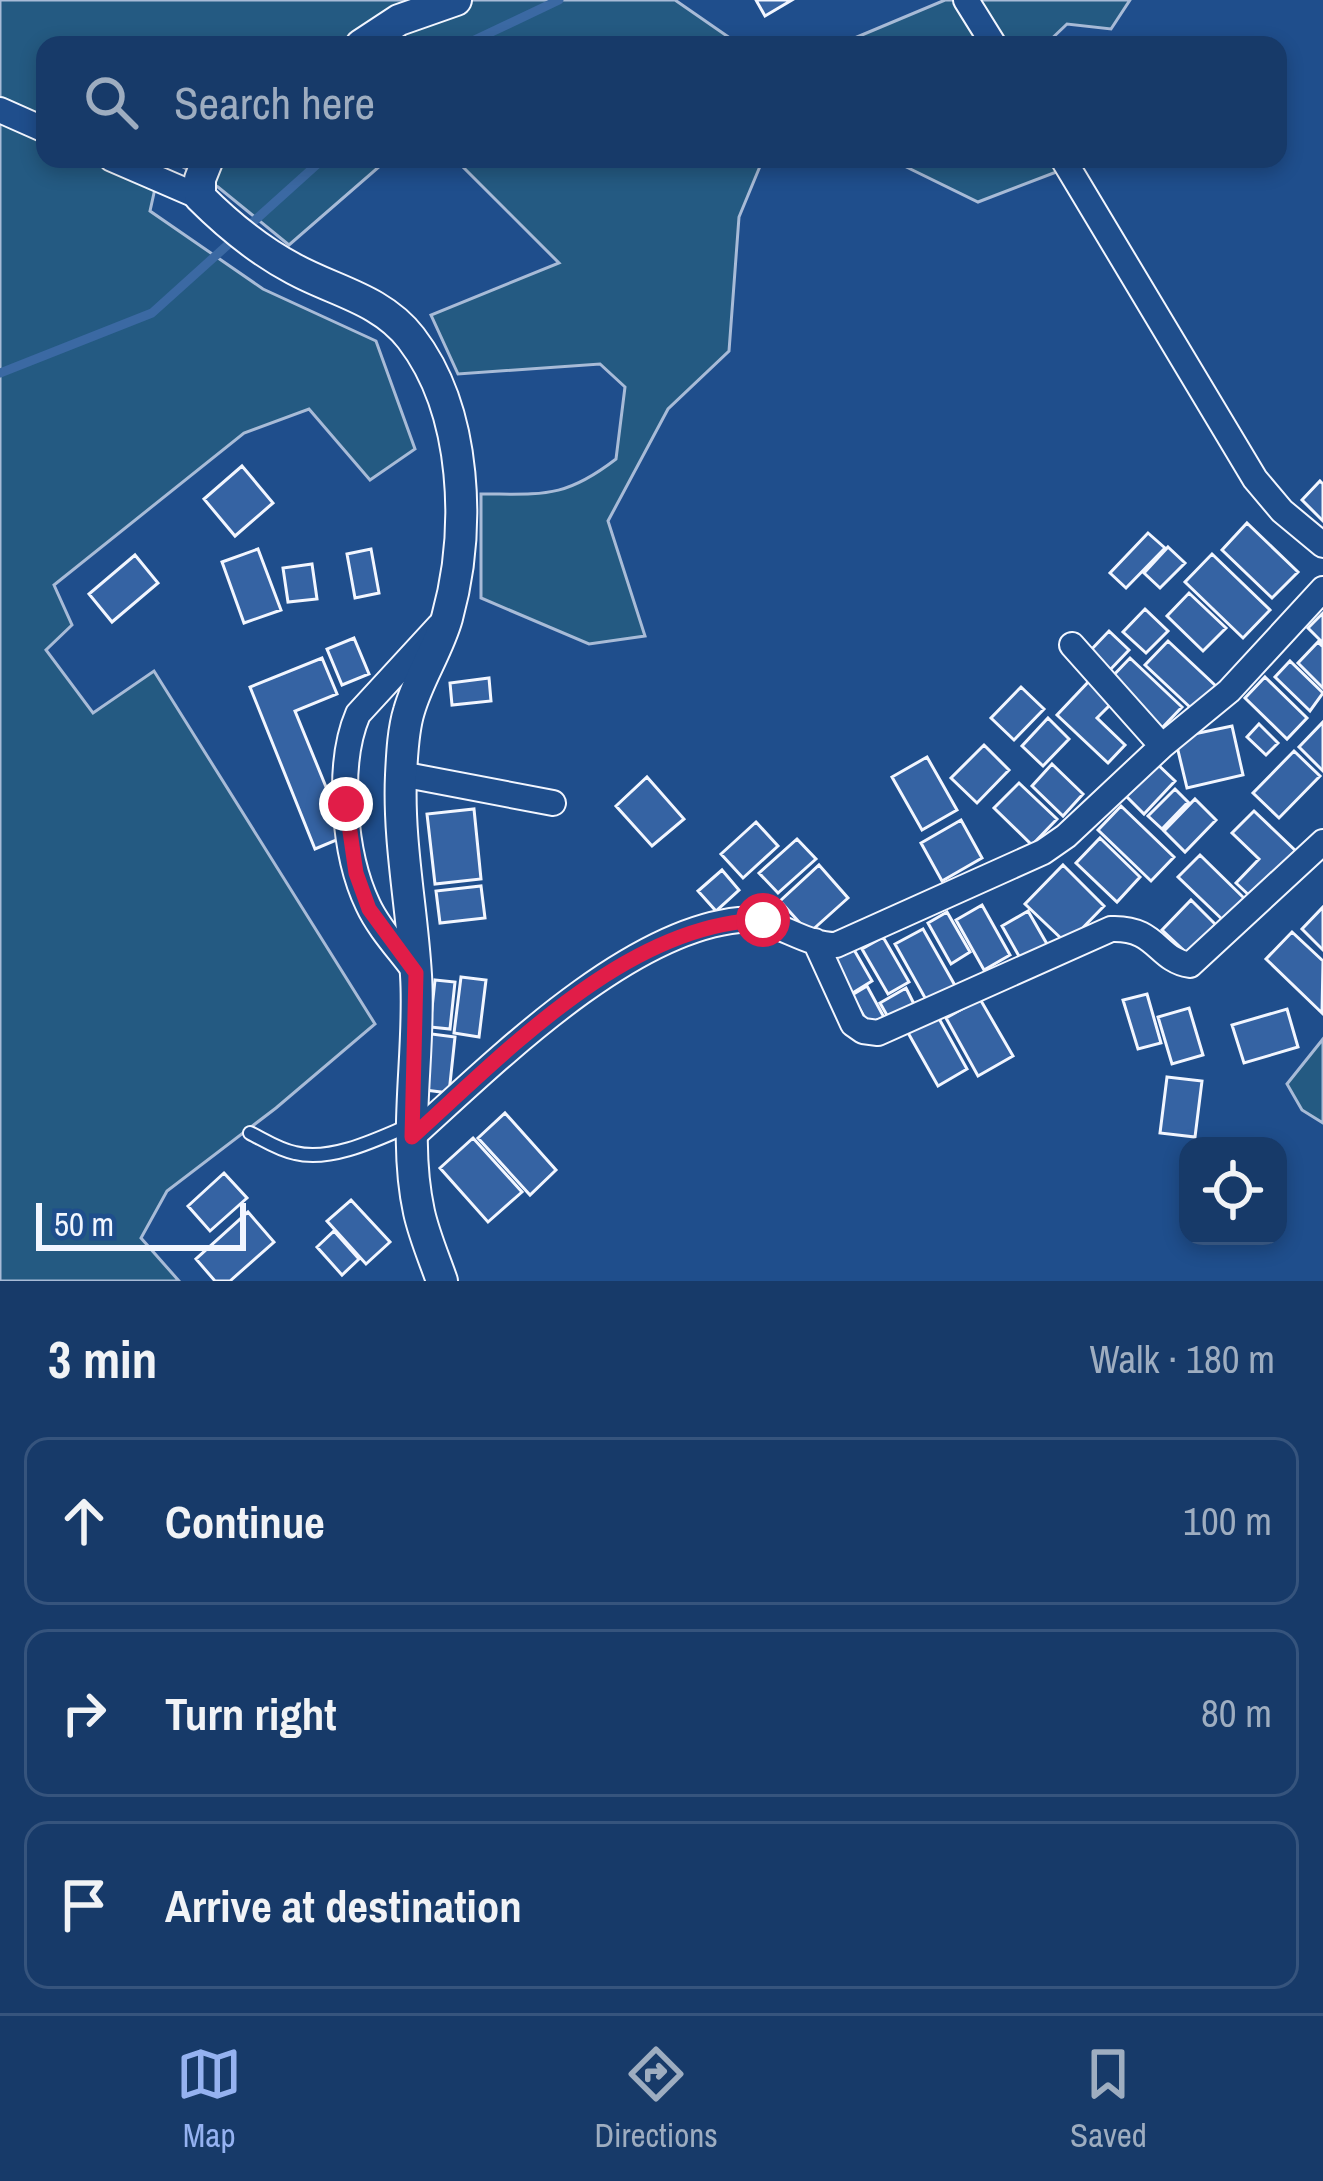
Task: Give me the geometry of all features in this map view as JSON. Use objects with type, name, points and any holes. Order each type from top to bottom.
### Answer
[{"type":"street","points":[[375,36],[399,20],[457,0]]},
{"type":"street","points":[[966,0],[988,36]]},
{"type":"street","points":[[0,110],[36,126]]},
{"type":"street","points":[[133,168],[200,197],[229,225],[294,269],[382,311],[409,335],[437,385],[460,459],[459,546],[446,619],[407,714],[401,775],[416,973],[412,1130],[419,1212],[442,1281]]},
{"type":"street","points":[[200,197],[204,168]]},
{"type":"street","points":[[1068,168],[1256,479],[1282,512],[1323,545]]},
{"type":"street","points":[[412,1130],[517,1042],[639,955],[735,920],[763,920],[826,945],[845,943],[1043,852],[1229,691],[1323,589]]},
{"type":"street","points":[[416,973],[369,909],[356,873],[346,771],[358,714],[446,619]]},
{"type":"street","points":[[1072,645],[1162,746]]},
{"type":"street","points":[[401,775],[553,803]]},
{"type":"street","points":[[815,941],[853,1024],[878,1033],[1111,929],[1142,933],[1178,962],[1190,965],[1323,842]]},
{"type":"lane","points":[[250,1133],[289,1152],[307,1155],[412,1130]]},
{"type":"shaded area","points":[[0,0],[675,0],[727,36],[36,36],[36,168],[160,168],[150,211],[263,289],[376,341],[415,449],[370,480],[309,409],[244,433],[54,585],[72,625],[46,650],[93,713],[154,671],[375,1024],[167,1191],[141,1238],[179,1281],[0,1281]]},
{"type":"shaded area","points":[[945,0],[1130,0],[1111,29],[1067,24],[1054,36],[859,36]]},
{"type":"shaded area","points":[[185,168],[378,168],[289,245],[218,187]]},
{"type":"shaded area","points":[[464,168],[759,168],[739,217],[729,351],[668,409],[608,521],[645,636],[589,644],[481,598],[481,494],[567,488],[616,459],[625,387],[600,364],[458,374],[431,315],[559,263]]},
{"type":"shaded area","points":[[908,168],[1059,171],[978,202]]},
{"type":"shaded area","points":[[1323,1039],[1323,1123],[1302,1110],[1287,1084]]},
{"type":"building","points":[[756,0],[792,0],[765,16]]},
{"type":"building","points":[[242,466],[273,503],[235,536],[204,499]]},
{"type":"building","points":[[1320,481],[1323,484],[1323,521],[1302,500]]},
{"type":"building","points":[[1247,523],[1298,572],[1272,598],[1222,550]]},
{"type":"building","points":[[1148,533],[1165,548],[1126,588],[1110,573]]},
{"type":"building","points":[[1168,547],[1185,563],[1160,588],[1144,573]]},
{"type":"building","points":[[258,549],[281,610],[244,623],[222,562]]},
{"type":"building","points":[[371,549],[379,593],[355,598],[347,554]]},
{"type":"building","points":[[1212,554],[1270,610],[1243,638],[1185,582]]},
{"type":"building","points":[[135,555],[158,583],[112,622],[89,594]]},
{"type":"building","points":[[312,564],[317,599],[288,602],[283,568]]},
{"type":"building","points":[[1189,593],[1226,628],[1203,651],[1167,616]]},
{"type":"building","points":[[1145,609],[1168,631],[1146,653],[1123,632]]},
{"type":"building","points":[[1323,613],[1323,643],[1308,628]]},
{"type":"building","points":[[1109,631],[1129,650],[1109,671],[1089,652]]},
{"type":"building","points":[[354,638],[369,674],[342,685],[327,649]]},
{"type":"building","points":[[1168,641],[1217,687],[1194,711],[1145,665]]},
{"type":"building","points":[[1318,642],[1323,647],[1323,688],[1298,663]]},
{"type":"building","points":[[322,658],[337,694],[295,711],[346,836],[315,849],[250,687]]},
{"type":"building","points":[[1130,658],[1182,707],[1160,730],[1108,681]]},
{"type":"building","points":[[1290,661],[1323,693],[1310,711],[1275,677]]},
{"type":"building","points":[[1093,677],[1116,699],[1097,718],[1125,745],[1108,763],[1057,715]]},
{"type":"building","points":[[1265,677],[1307,718],[1287,739],[1245,698]]},
{"type":"building","points":[[489,678],[491,701],[452,705],[450,683]]},
{"type":"building","points":[[1021,687],[1044,709],[1014,740],[991,718]]},
{"type":"building","points":[[1048,718],[1069,739],[1043,766],[1022,746]]},
{"type":"building","points":[[1323,722],[1323,771],[1299,747]]},
{"type":"building","points":[[1259,724],[1278,743],[1266,755],[1247,737]]},
{"type":"building","points":[[1232,726],[1243,775],[1187,788],[1175,738]]},
{"type":"building","points":[[984,745],[1009,770],[977,803],[951,778]]},
{"type":"building","points":[[1294,751],[1320,776],[1279,818],[1253,793]]},
{"type":"building","points":[[927,757],[957,810],[922,830],[892,777]]},
{"type":"building","points":[[1154,761],[1175,781],[1144,814],[1123,793]]},
{"type":"building","points":[[1052,764],[1083,794],[1063,816],[1032,786]]},
{"type":"building","points":[[647,777],[684,819],[652,846],[616,806]]},
{"type":"building","points":[[1019,783],[1057,819],[1032,845],[994,808]]},
{"type":"building","points":[[1175,789],[1188,802],[1162,829],[1148,816]]},
{"type":"building","points":[[1195,799],[1216,820],[1185,852],[1164,831]]},
{"type":"building","points":[[1121,806],[1174,857],[1151,881],[1098,830]]},
{"type":"building","points":[[474,809],[481,879],[435,884],[427,814]]},
{"type":"building","points":[[1254,811],[1298,853],[1253,899],[1236,883],[1259,859],[1232,833]]},
{"type":"building","points":[[961,820],[982,858],[942,881],[921,843]]},
{"type":"building","points":[[756,822],[778,846],[743,878],[721,854]]},
{"type":"building","points":[[1100,838],[1140,877],[1117,902],[1076,863]]},
{"type":"building","points":[[797,839],[816,859],[778,893],[759,873]]},
{"type":"building","points":[[1200,855],[1248,902],[1227,924],[1178,877]]},
{"type":"building","points":[[819,865],[848,898],[809,933],[780,901]]},
{"type":"building","points":[[1063,865],[1104,906],[1067,944],[1025,904]]},
{"type":"building","points":[[722,870],[739,890],[716,911],[698,891]]},
{"type":"building","points":[[481,886],[485,918],[440,923],[436,891]]},
{"type":"building","points":[[1191,900],[1221,930],[1193,959],[1162,930]]},
{"type":"building","points":[[982,905],[1010,955],[984,970],[956,920]]},
{"type":"building","points":[[1323,907],[1323,950],[1302,929]]},
{"type":"building","points":[[1028,911],[1051,951],[1024,965],[1002,926]]},
{"type":"building","points":[[947,912],[970,952],[951,964],[928,923]]},
{"type":"building","points":[[923,929],[957,989],[929,1005],[895,944]]},
{"type":"building","points":[[1292,932],[1323,961],[1322,1013],[1266,959]]},
{"type":"building","points":[[883,937],[909,982],[888,994],[862,949]]},
{"type":"building","points":[[853,948],[872,981],[851,994],[832,960]]},
{"type":"building","points":[[461,977],[486,980],[479,1037],[454,1033]]},
{"type":"building","points":[[435,980],[455,982],[450,1029],[430,1027]]},
{"type":"building","points":[[867,986],[886,1021],[871,1029],[852,995]]},
{"type":"building","points":[[906,988],[917,1010],[892,1024],[880,1003]]},
{"type":"building","points":[[1147,994],[1161,1043],[1138,1049],[1123,1000]]},
{"type":"building","points":[[980,999],[1013,1056],[978,1076],[946,1018]]},
{"type":"building","points":[[1189,1008],[1203,1055],[1172,1064],[1158,1017]]},
{"type":"building","points":[[1287,1009],[1298,1047],[1244,1063],[1232,1025]]},
{"type":"building","points":[[937,1015],[967,1069],[938,1086],[907,1031]]},
{"type":"building","points":[[424,1033],[455,1037],[449,1093],[417,1089]]},
{"type":"building","points":[[1167,1077],[1202,1081],[1195,1137],[1160,1133]]},
{"type":"building","points":[[505,1113],[556,1170],[530,1195],[478,1138]]},
{"type":"building","points":[[473,1138],[522,1192],[488,1222],[440,1168]]},
{"type":"building","points":[[224,1173],[247,1198],[210,1231],[188,1206]]},
{"type":"building","points":[[351,1200],[390,1242],[366,1264],[327,1221]]},
{"type":"building","points":[[248,1212],[274,1242],[230,1281],[215,1281],[196,1259]]},
{"type":"building","points":[[334,1231],[359,1259],[342,1275],[317,1247]]},
{"type":"waterway","points":[[483,36],[559,0]]},
{"type":"waterway","points":[[0,373],[152,313],[313,168]]},
{"type":"route","points":[[346,804],[356,873],[369,909],[416,973],[412,1137],[517,1042],[639,955],[735,920],[763,920]]}]
